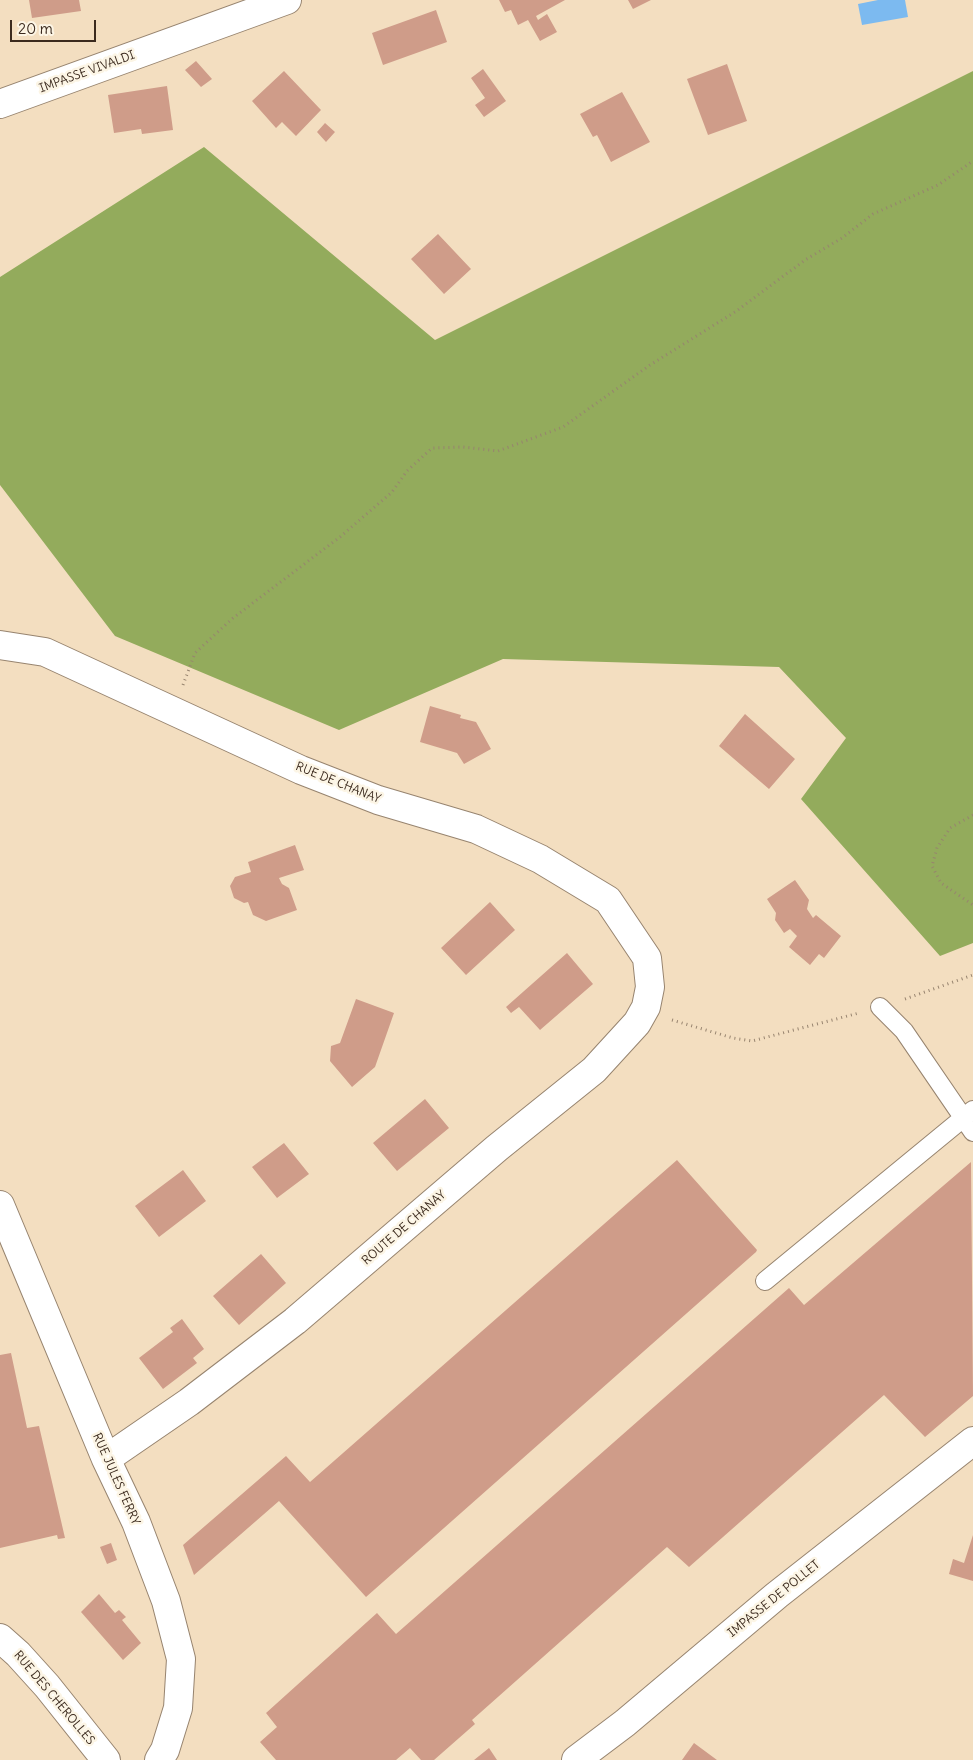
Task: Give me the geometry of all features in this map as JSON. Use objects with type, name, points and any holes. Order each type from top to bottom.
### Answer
[{"type":"street","name":"IMPASSE VIVALDI","points":[[0,104],[288,0]]},
{"type":"street","name":"RUE DE CHANAY","points":[[0,645],[45,652],[301,770],[378,800],[476,829],[540,859],[608,900],[647,958]]},
{"type":"street","name":"ROUTE DE CHANAY","points":[[106,1460],[189,1402],[295,1321],[504,1142],[594,1070],[637,1023],[646,1007],[650,987],[647,958]]},
{"type":"street","name":"RUE JULES FERRY","points":[[0,1205],[106,1460],[136,1522],[166,1601],[181,1659],[178,1708],[159,1760]]},
{"type":"street","name":"IMPASSE DE POLLET","points":[[576,1760],[624,1723],[777,1595],[973,1441]]},
{"type":"street","name":"RUE DES CHEROLLES","points":[[0,1638],[18,1654],[47,1686],[106,1760]]},
{"type":"lane","points":[[765,1281],[970,1120],[904,1031],[880,1007]]},
{"type":"path","points":[[176,712],[195,654],[233,618],[340,537],[392,492],[407,470],[432,448],[463,447],[498,451],[563,427],[650,365],[735,312],[805,260],[842,238],[873,214],[938,185],[973,160]]},
{"type":"path","points":[[973,815],[950,828],[937,848],[932,866],[941,883],[973,905]]},
{"type":"path","points":[[637,1023],[665,1018],[734,1038],[752,1041],[880,1007],[973,975]]},
{"type":"green space","points":[[973,71],[973,943],[940,956],[801,799],[846,738],[779,667],[503,659],[339,730],[115,636],[0,485],[0,277],[204,147],[435,340]]},
{"type":"water","points":[[878,0],[905,0],[908,17],[862,25],[858,4]]},
{"type":"building","points":[[29,0],[79,0],[81,11],[32,18]]},
{"type":"building","points":[[499,0],[565,0],[536,16],[538,20],[547,14],[557,32],[540,41],[528,20],[518,25],[511,10],[505,12]]},
{"type":"building","points":[[628,0],[651,0],[633,9]]},
{"type":"building","points":[[436,10],[447,42],[383,65],[372,33]]},
{"type":"building","points":[[196,61],[212,79],[201,87],[185,70]]},
{"type":"building","points":[[727,64],[747,121],[708,135],[687,79]]},
{"type":"building","points":[[483,69],[506,101],[484,117],[475,105],[485,98],[471,78]]},
{"type":"building","points":[[284,71],[321,110],[296,136],[282,122],[276,128],[252,101]]},
{"type":"building","points":[[167,86],[173,130],[142,134],[141,129],[114,133],[108,95]]},
{"type":"building","points":[[622,92],[650,142],[611,162],[597,135],[593,137],[580,114]]},
{"type":"building","points":[[325,123],[335,132],[326,142],[317,132]]},
{"type":"building","points":[[438,234],[471,269],[444,294],[411,259]]},
{"type":"building","points":[[430,706],[461,715],[460,718],[476,722],[491,749],[464,764],[457,753],[420,742]]},
{"type":"building","points":[[745,714],[795,759],[769,789],[719,746]]},
{"type":"building","points":[[295,845],[304,870],[279,878],[282,884],[289,888],[297,910],[266,921],[253,915],[248,902],[244,903],[234,898],[230,886],[235,877],[251,872],[248,862]]},
{"type":"building","points":[[795,880],[809,900],[807,909],[813,918],[816,915],[841,936],[824,958],[819,954],[810,965],[789,947],[797,936],[790,929],[784,933],[775,920],[776,913],[767,899]]},
{"type":"building","points":[[490,902],[515,930],[466,975],[441,948]]},
{"type":"building","points":[[567,953],[593,984],[540,1030],[519,1007],[511,1013],[506,1007]]},
{"type":"building","points":[[356,999],[394,1013],[375,1067],[352,1087],[330,1061],[331,1046],[340,1043]]},
{"type":"building","points":[[425,1099],[449,1128],[397,1171],[373,1143]]},
{"type":"building","points":[[284,1143],[309,1174],[277,1198],[252,1167]]},
{"type":"building","points":[[677,1160],[757,1250],[756,1252],[366,1597],[279,1501],[194,1575],[183,1545],[286,1456],[310,1482]]},
{"type":"building","points":[[971,1162],[973,1396],[925,1437],[884,1395],[689,1567],[667,1547],[472,1720],[475,1724],[434,1760],[421,1760],[410,1748],[396,1760],[276,1760],[260,1742],[277,1727],[266,1713],[377,1613],[396,1634],[789,1288],[804,1305]]},
{"type":"building","points":[[183,1170],[206,1201],[159,1237],[135,1206]]},
{"type":"building","points":[[261,1254],[286,1283],[239,1325],[213,1296]]},
{"type":"building","points":[[182,1319],[204,1349],[193,1358],[197,1363],[163,1389],[139,1358],[173,1332],[170,1328]]},
{"type":"building","points":[[11,1353],[27,1428],[39,1426],[65,1538],[58,1539],[57,1535],[0,1548],[0,1355]]},
{"type":"building","points":[[973,1535],[973,1581],[949,1574],[953,1559],[964,1563]]},
{"type":"building","points":[[111,1543],[117,1560],[107,1564],[100,1547]]},
{"type":"building","points":[[99,1594],[115,1613],[119,1610],[126,1617],[122,1620],[141,1643],[123,1660],[81,1612]]},
{"type":"building","points":[[694,1743],[717,1760],[682,1760]]},
{"type":"building","points":[[489,1748],[497,1760],[474,1760]]}]
